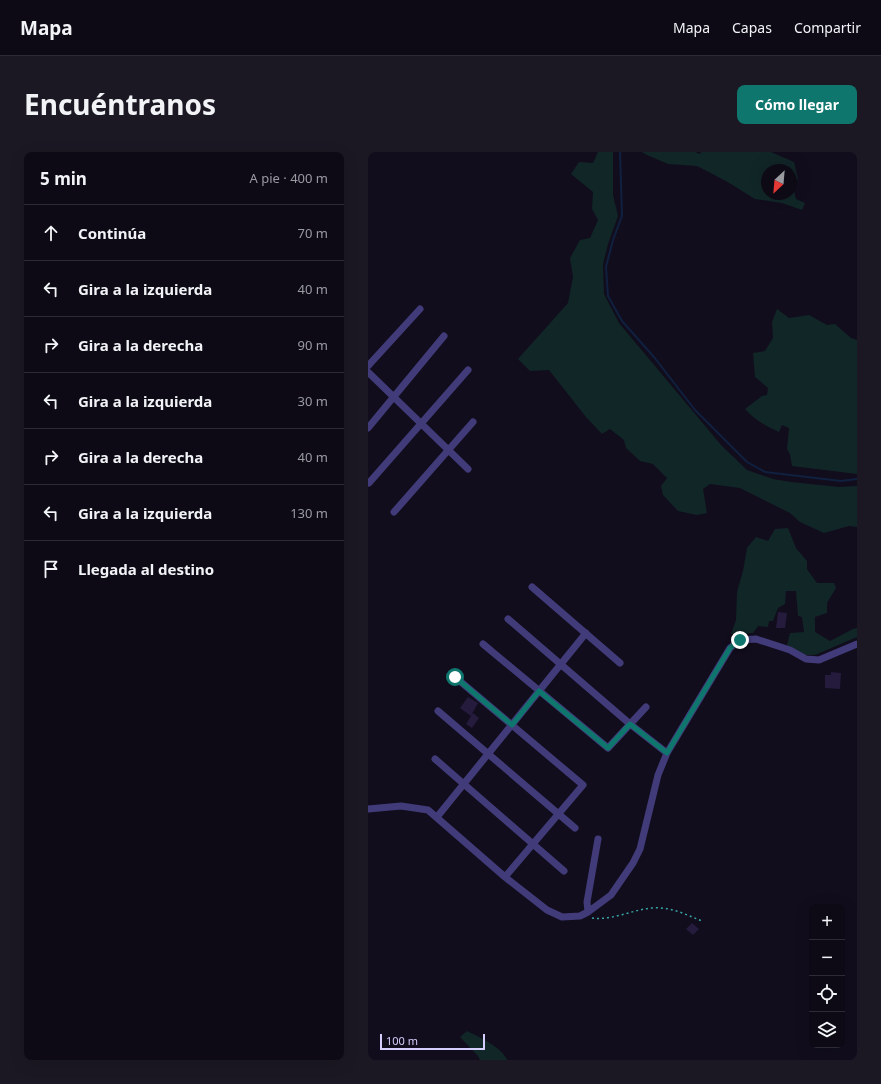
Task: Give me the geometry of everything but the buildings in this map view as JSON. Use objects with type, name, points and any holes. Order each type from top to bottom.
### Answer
[{"type":"street","points":[[368,366],[420,309]]},
{"type":"street","points":[[368,428],[444,336]]},
{"type":"street","points":[[369,483],[468,370]]},
{"type":"street","points":[[368,372],[468,469]]},
{"type":"street","points":[[394,512],[473,422]]},
{"type":"street","points":[[532,587],[620,663]]},
{"type":"street","points":[[508,620],[630,724],[667,753]]},
{"type":"street","points":[[437,817],[586,633]]},
{"type":"street","points":[[368,809],[401,806],[428,810],[547,910],[562,917],[580,916],[611,895],[640,849],[658,775],[667,753],[730,648],[740,640],[756,639],[790,650],[806,659],[819,660],[857,644]]},
{"type":"street","points":[[483,644],[608,748],[646,707]]},
{"type":"street","points":[[455,677],[583,785],[505,876]]},
{"type":"street","points":[[438,711],[575,828]]},
{"type":"street","points":[[435,759],[564,871]]},
{"type":"street","points":[[588,912],[587,902],[598,839]]},
{"type":"path","points":[[580,916],[602,919],[647,909],[660,908],[670,909],[702,921]]},
{"type":"green space","points":[[598,152],[613,152],[613,195],[618,216],[603,264],[604,294],[619,323],[721,445],[747,470],[773,479],[791,482],[839,487],[857,486],[857,527],[849,526],[824,533],[800,522],[790,513],[740,488],[710,484],[703,489],[707,513],[697,515],[678,511],[663,495],[661,486],[667,478],[653,464],[640,461],[626,448],[624,440],[610,429],[602,434],[586,417],[549,370],[530,371],[518,359],[568,303],[573,277],[570,258],[580,240],[590,238],[598,220],[592,209],[593,192],[571,174],[579,162],[593,163]]},
{"type":"green space","points":[[642,152],[695,152],[700,154],[701,152],[771,152],[794,162],[794,164],[761,164],[761,200],[755,199],[726,181],[697,166],[668,164]]},
{"type":"green space","points":[[797,199],[805,203],[802,210],[782,203],[762,200]]},
{"type":"green space","points":[[777,309],[789,318],[809,315],[827,325],[835,324],[851,338],[857,340],[857,474],[792,466],[790,454],[787,449],[789,428],[782,425],[779,432],[760,422],[745,409],[762,396],[767,395],[768,388],[755,377],[753,353],[765,351],[773,338],[772,322]]},
{"type":"green space","points":[[788,528],[796,548],[807,561],[807,569],[817,583],[834,583],[836,588],[827,603],[827,613],[815,617],[815,632],[830,641],[857,628],[857,637],[815,655],[803,655],[787,645],[790,633],[804,632],[802,617],[798,616],[796,591],[786,591],[785,604],[778,608],[773,621],[769,621],[768,627],[758,626],[753,633],[731,634],[736,620],[737,592],[747,548],[756,537],[768,541],[775,529]]},
{"type":"green space","points":[[467,1031],[484,1039],[500,1051],[507,1060],[480,1060],[460,1037]]},
{"type":"waterway","points":[[620,152],[622,216],[613,240],[606,267],[608,296],[622,321],[654,357],[695,410],[747,462],[765,472],[841,481],[857,479]]},
{"type":"route","points":[[455,677],[512,725],[539,691],[608,748],[630,724],[667,753],[730,648],[740,640]]}]
